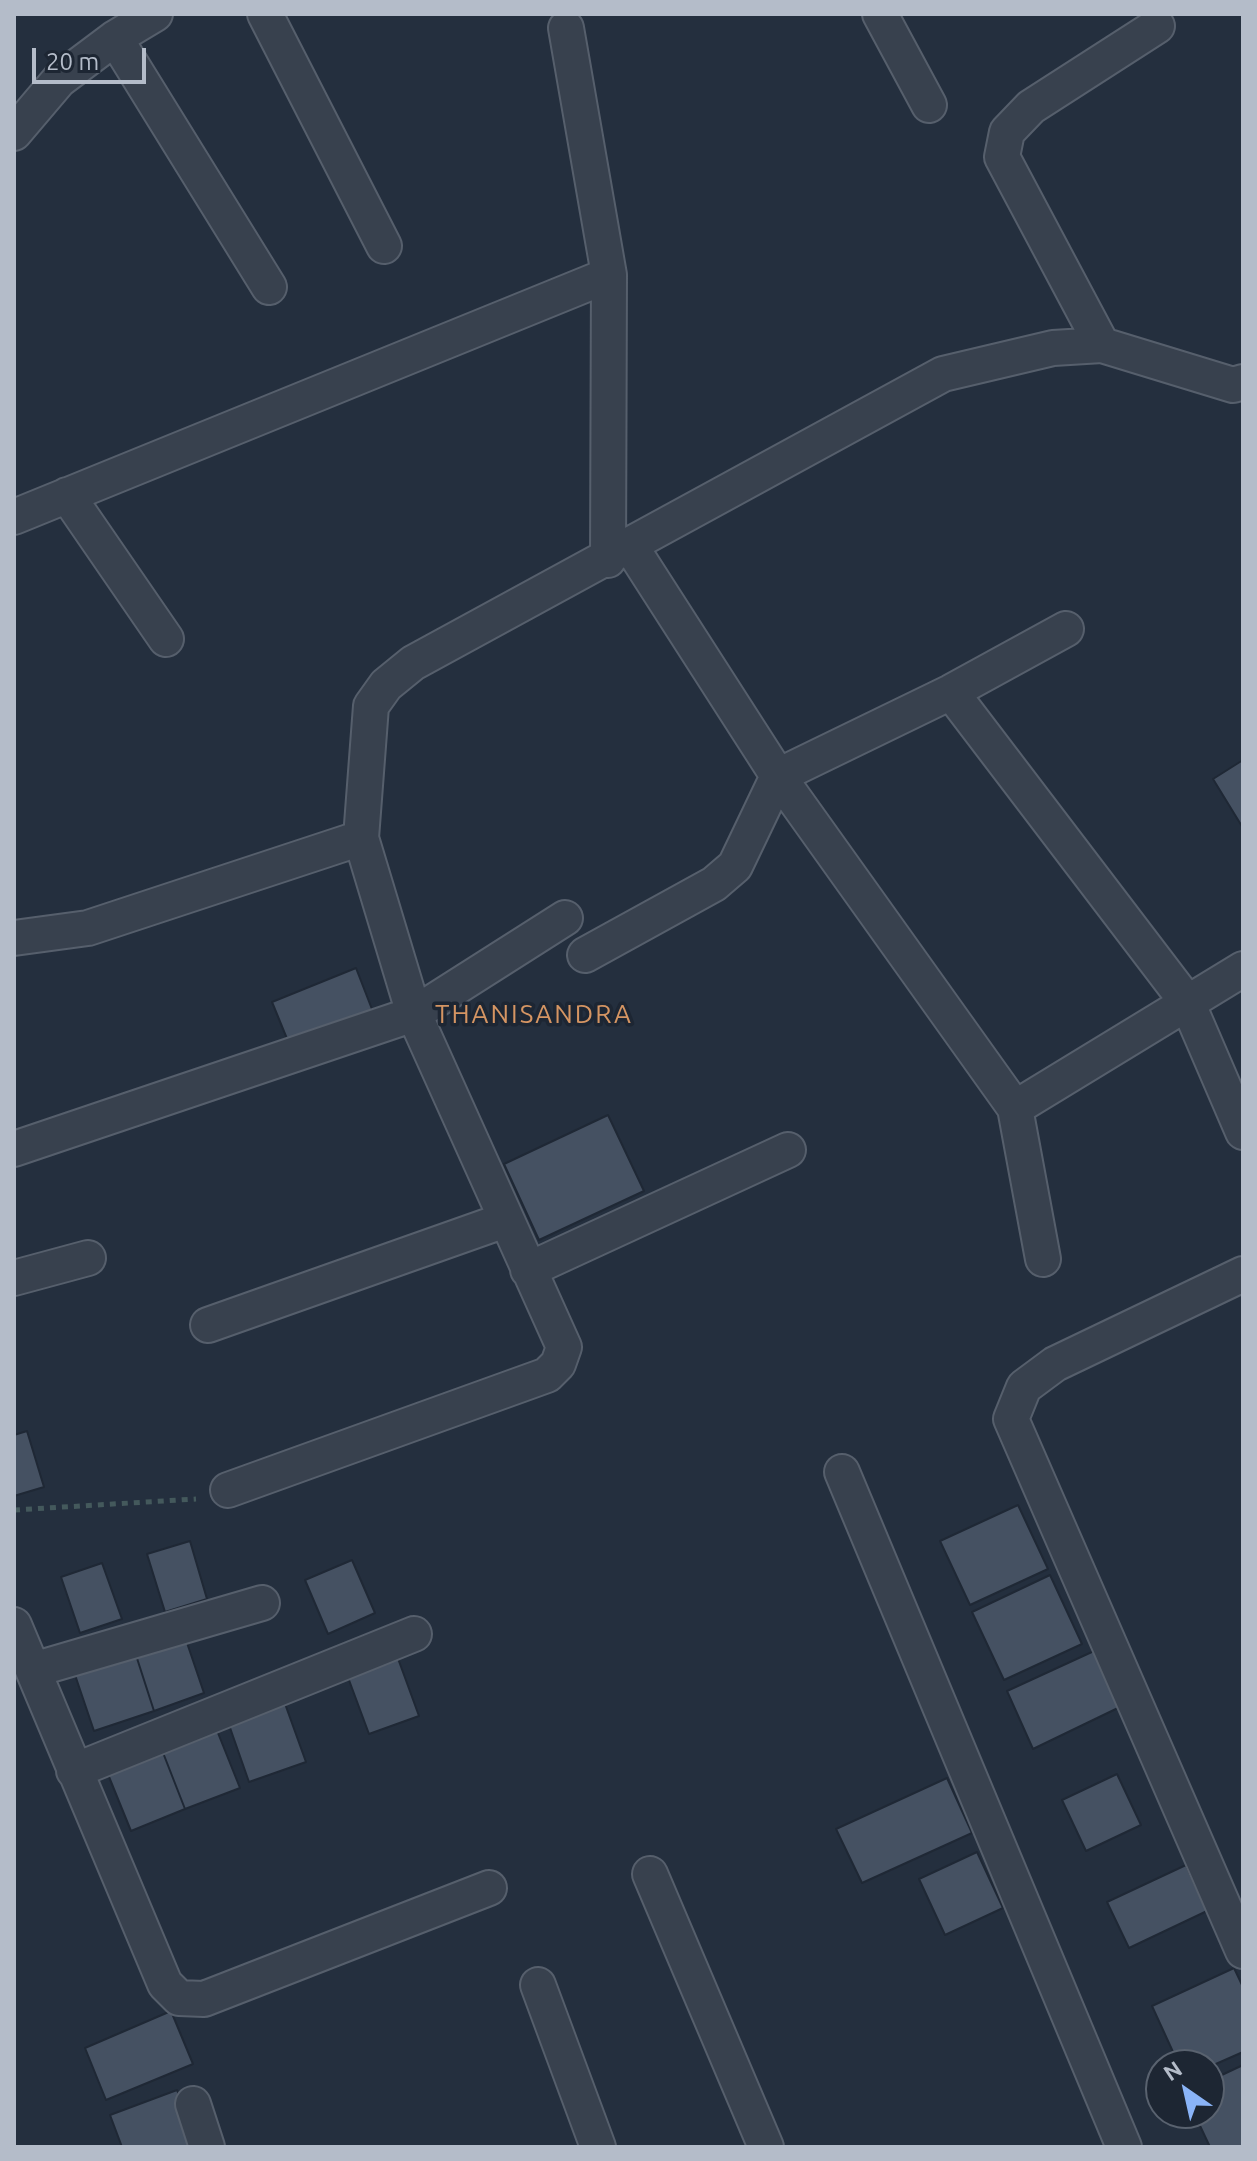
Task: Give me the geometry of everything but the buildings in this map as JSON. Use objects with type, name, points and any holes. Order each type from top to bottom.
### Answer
[{"type":"street","points":[[14,133],[59,80],[115,38],[155,14]]},
{"type":"street","points":[[265,14],[384,246]]},
{"type":"street","points":[[880,14],[929,105]]},
{"type":"street","points":[[1102,345],[1002,157],[1007,132],[1031,107],[1162,18]]},
{"type":"street","points":[[572,19],[609,275],[619,553],[1015,1108],[1043,1259]]},
{"type":"street","points":[[115,38],[269,287]]},
{"type":"street","points":[[14,517],[609,275]]},
{"type":"street","points":[[228,1490],[547,1375],[558,1364],[564,1347],[414,1014],[361,838],[371,706],[386,685],[413,663],[943,374],[1053,348],[1102,345],[1233,385],[1243,382]]},
{"type":"street","points":[[67,495],[166,639]]},
{"type":"street","points":[[585,955],[714,884],[735,866],[778,776],[951,692],[1066,629]]},
{"type":"street","points":[[951,692],[1187,1002],[1243,1132]]},
{"type":"street","points":[[14,938],[88,928],[361,838]]},
{"type":"street","points":[[14,1149],[414,1014],[565,918]]},
{"type":"street","points":[[1015,1108],[1243,969]]},
{"type":"street","points":[[528,1270],[788,1150]]},
{"type":"street","points":[[208,1325],[505,1220]]},
{"type":"street","points":[[14,1278],[88,1258]]},
{"type":"street","points":[[1243,1274],[1055,1364],[1024,1387],[1011,1419],[1243,1951]]},
{"type":"street","points":[[842,1472],[1124,2147]]},
{"type":"street","points":[[33,1670],[262,1603]]},
{"type":"street","points":[[14,1625],[165,1984],[179,1998],[204,1999],[489,1888]]},
{"type":"street","points":[[74,1771],[414,1634]]},
{"type":"street","points":[[650,1874],[766,2147]]},
{"type":"street","points":[[538,1985],[598,2147]]},
{"type":"street","points":[[193,2104],[207,2147]]},
{"type":"path","points":[[14,1510],[196,1499],[228,1490]]},
{"type":"district","name":"THANISANDRA","points":[[534,1014]]}]
